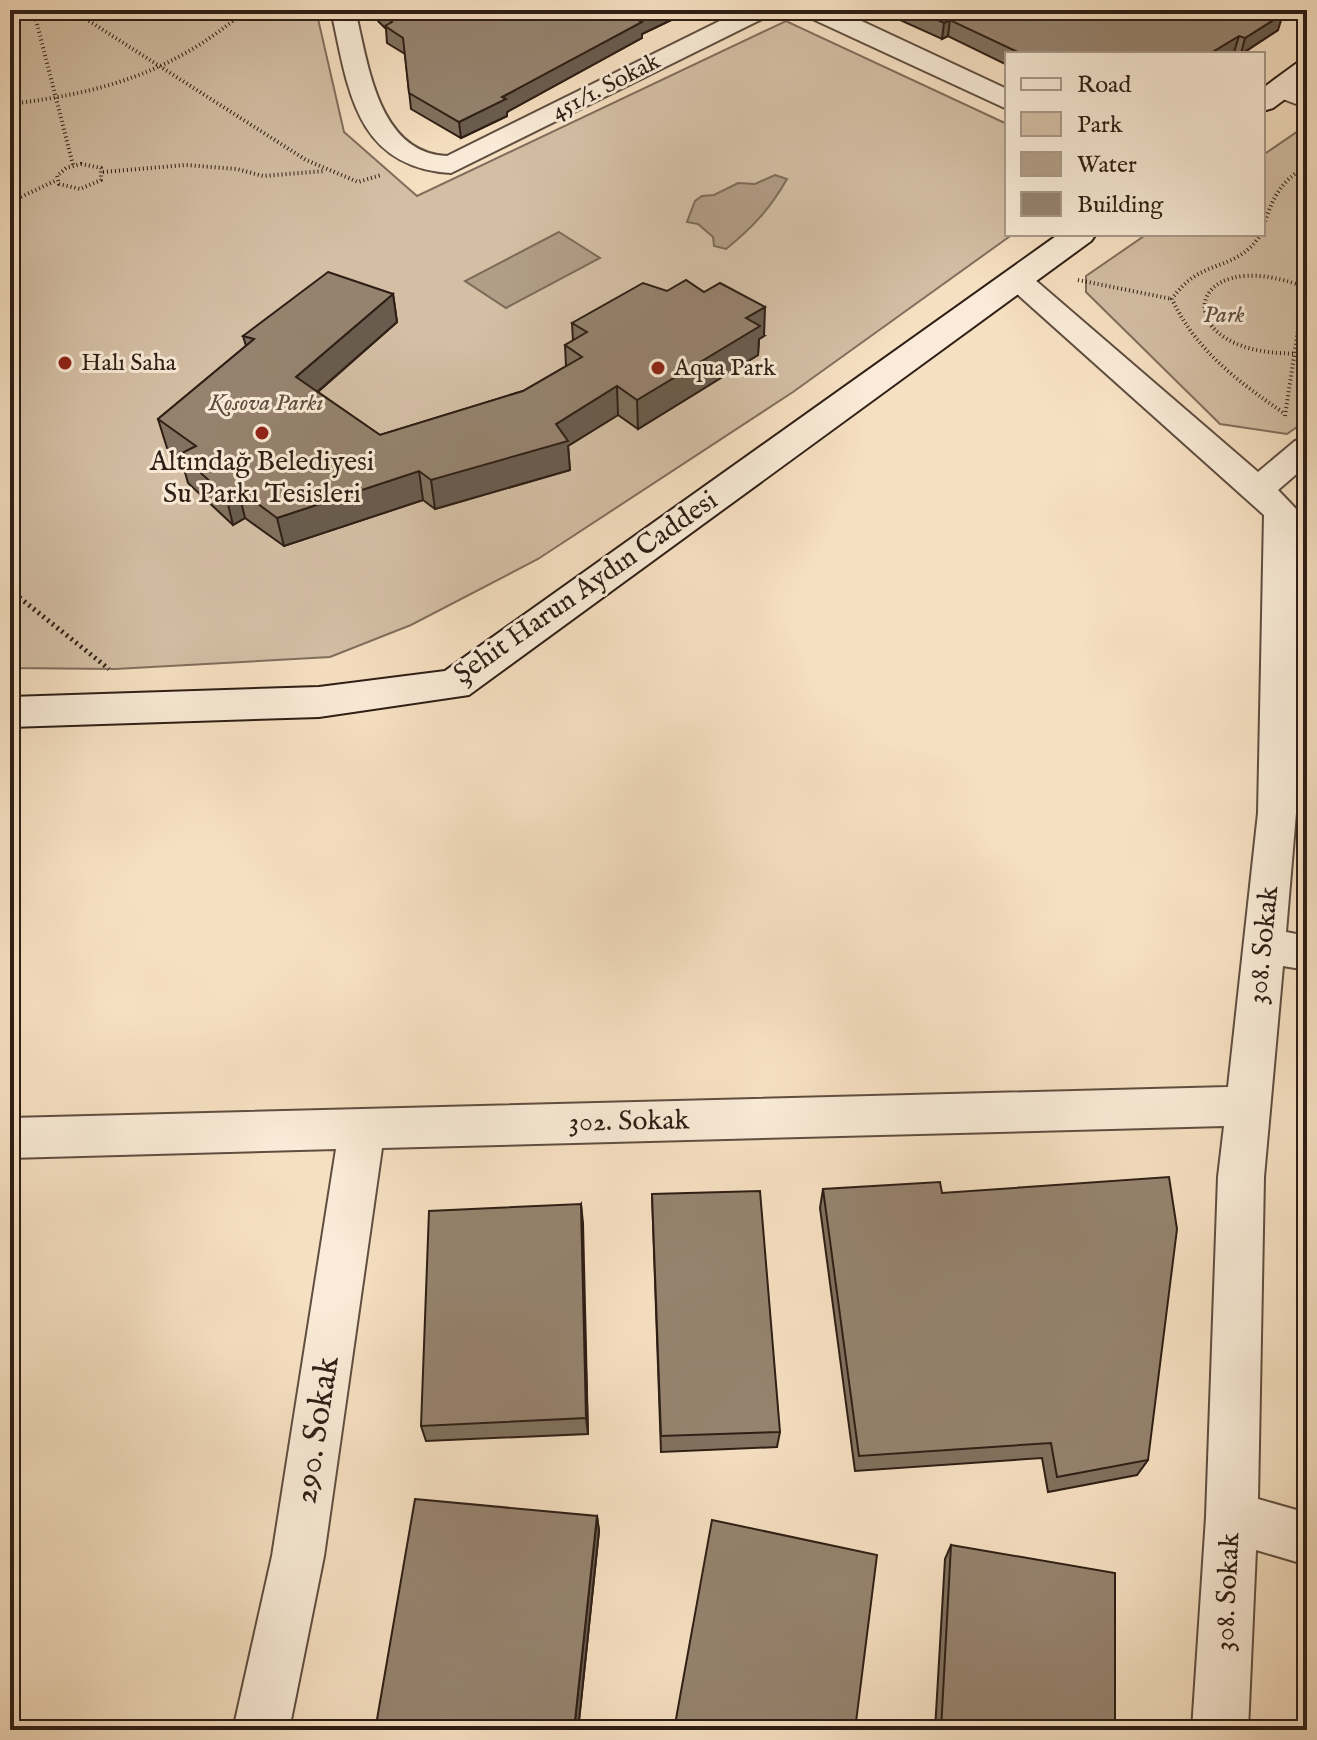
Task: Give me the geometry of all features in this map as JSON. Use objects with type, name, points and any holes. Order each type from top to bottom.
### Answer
[{"type":"main road","points":[[816,10],[1005,99]]},
{"type":"main road","points":[[1284,97],[1307,69]]},
{"type":"main road","name":"Şehit Harun Aydın Caddesi","points":[[10,712],[319,702],[455,685],[1077,236]]},
{"type":"street","points":[[343,10],[374,123],[402,152],[423,163]]},
{"type":"street","name":"451/1. Sokak","points":[[423,163],[451,165],[761,10]]},
{"type":"street","name":"308. Sokak","points":[[1023,274],[1267,482],[1281,511],[1277,813],[1241,1177],[1232,1517],[1220,1730]]},
{"type":"street","points":[[1267,482],[1307,448]]},
{"type":"street","points":[[1264,946],[1307,953]]},
{"type":"street","name":"302. Sokak","points":[[10,1138],[1249,1106]]},
{"type":"street","name":"290. Sokak","points":[[261,1730],[298,1556],[362,1129]]},
{"type":"street","points":[[1232,1517],[1307,1539]]},
{"type":"path","points":[[37,10],[34,12],[54,100],[73,165]]},
{"type":"path","points":[[72,10],[328,171],[358,182],[423,163]]},
{"type":"path","points":[[10,104],[97,92],[145,76],[229,26],[246,10]]},
{"type":"path","points":[[10,202],[57,180],[60,172],[73,165],[96,165],[103,172],[186,165],[237,169],[263,176],[328,171]]},
{"type":"path","points":[[1265,220],[1271,197],[1284,181],[1307,166]]},
{"type":"path","points":[[57,180],[69,189],[84,189],[101,180],[103,172]]},
{"type":"path","points":[[1260,236],[1255,247],[1242,258],[1203,268],[1180,283],[1172,299],[1180,321],[1209,353],[1285,414]]},
{"type":"path","points":[[1267,482],[1285,414],[1307,271]]},
{"type":"path","points":[[1023,274],[1172,299]]},
{"type":"path","points":[[1306,287],[1284,278],[1242,276],[1224,281],[1211,290],[1204,301],[1203,313],[1210,326],[1225,339],[1268,355],[1307,353]]},
{"type":"path","points":[[10,590],[155,707]]},
{"type":"green space","name":"Kosova Parkı","points":[[10,10],[316,10],[344,132],[417,196],[786,21],[1005,123],[1005,236],[1010,236],[793,392],[538,559],[411,625],[330,657],[115,669],[10,668]]},
{"type":"green space","name":"Park","points":[[1307,125],[1307,420],[1287,434],[1220,424],[1086,292],[1086,276],[1144,236],[1265,236],[1265,154]]},
{"type":"water","points":[[775,175],[787,179],[781,190],[760,217],[726,249],[714,246],[713,237],[698,224],[687,222],[695,201],[702,196],[714,195],[738,183],[755,184]]},
{"type":"water","points":[[559,232],[600,258],[506,308],[465,281]]},
{"type":"building","points":[[381,10],[658,10],[638,20],[642,22],[502,97],[506,99],[459,122],[409,93],[403,38],[385,26],[392,22]]},
{"type":"building","points":[[915,10],[1274,10],[1283,14],[1245,38],[1239,36],[1212,52],[1018,52],[950,20],[944,23]]},
{"type":"building","points":[[328,272],[393,294],[296,377],[380,435],[523,391],[582,357],[565,345],[587,332],[572,323],[643,283],[667,291],[686,280],[704,292],[720,283],[765,307],[746,318],[760,326],[637,400],[617,386],[556,424],[568,441],[431,480],[419,471],[277,518],[238,489],[226,496],[180,454],[196,446],[158,419],[254,339],[243,336]]},
{"type":"building","points":[[1169,1177],[1177,1229],[1148,1460],[1057,1477],[1051,1443],[859,1456],[823,1189],[940,1182],[942,1193]]},
{"type":"building","points":[[760,1191],[780,1432],[661,1436],[652,1194]]},
{"type":"building","points":[[581,1204],[586,1418],[421,1426],[429,1211]]},
{"type":"building","points":[[415,1499],[597,1516],[574,1730],[431,1730],[376,1725]]},
{"type":"building","points":[[712,1520],[877,1555],[855,1730],[674,1730]]},
{"type":"building","points":[[951,1545],[1115,1573],[1115,1730],[941,1730]]},
{"type":"place","name":"Halı Saha","points":[[65,363]]},
{"type":"place","name":"Aqua Park","points":[[658,368]]},
{"type":"place","name":"Altındağ Belediyesi Su Parkı Tesisleri","points":[[262,433]]}]
